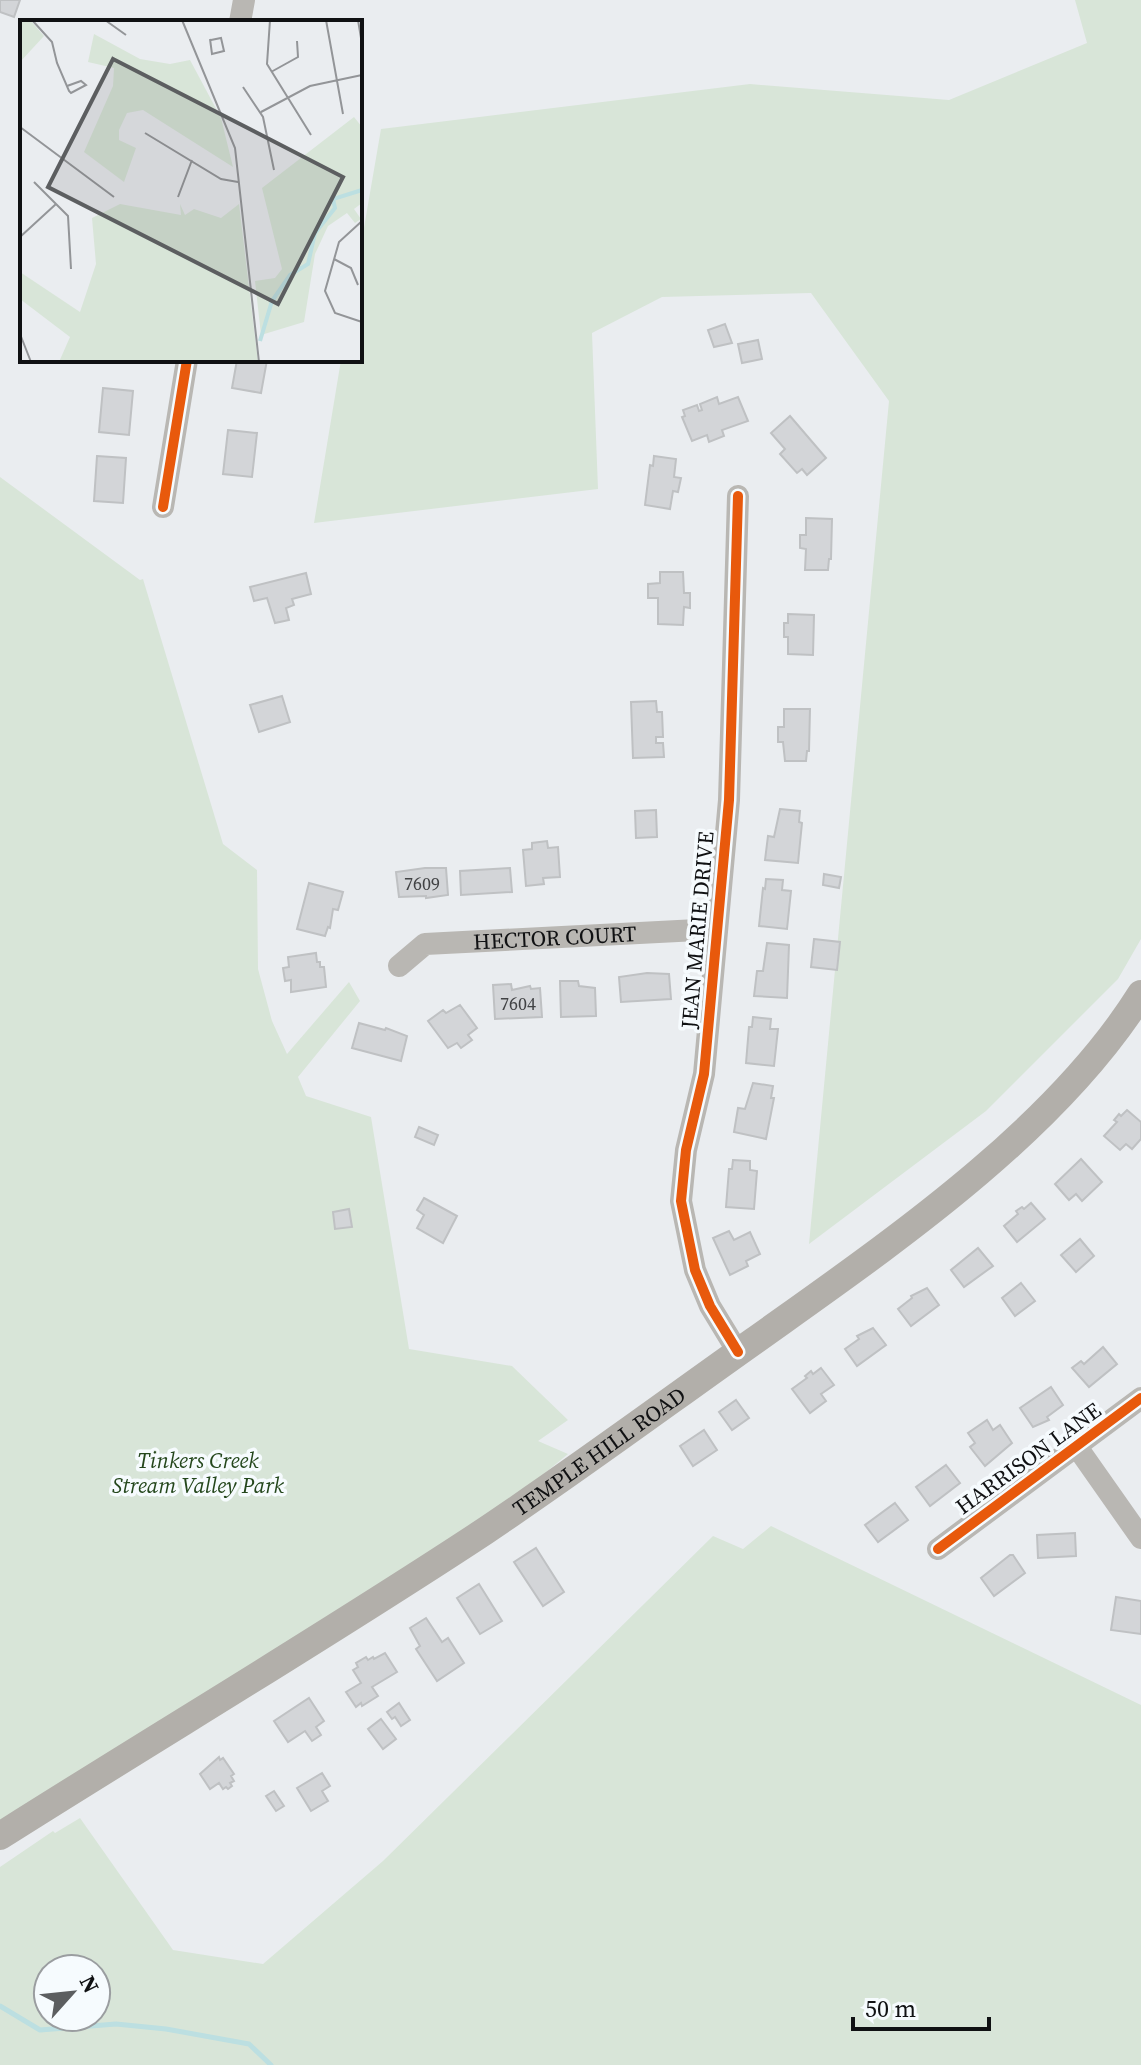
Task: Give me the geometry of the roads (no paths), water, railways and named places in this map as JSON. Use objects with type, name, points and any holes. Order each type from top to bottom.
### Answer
[{"type":"main road","name":"TEMPLE HILL ROAD","points":[[0,1836],[486,1530],[831,1286],[1000,1152],[1075,1080],[1124,1021],[1141,994]]},
{"type":"street","points":[[240,20],[244,0]]},
{"type":"street","points":[[163,507],[187,362]]},
{"type":"street","name":"JEAN MARIE DRIVE","points":[[738,496],[729,800],[704,1074],[686,1150],[681,1201],[695,1270],[710,1306],[738,1352]]},
{"type":"street","name":"HECTOR COURT","points":[[399,966],[425,944],[717,929]]},
{"type":"street","name":"HARRISON LANE","points":[[938,1549],[1141,1398]]},
{"type":"street","points":[[1077,1447],[1141,1538]]},
{"type":"waterway","points":[[0,2006],[40,2030],[116,2024],[166,2029],[249,2044],[271,2065]]},
{"type":"park label","name":"Tinkers Creek Stream Valley Park","points":[[198,1472]]}]
